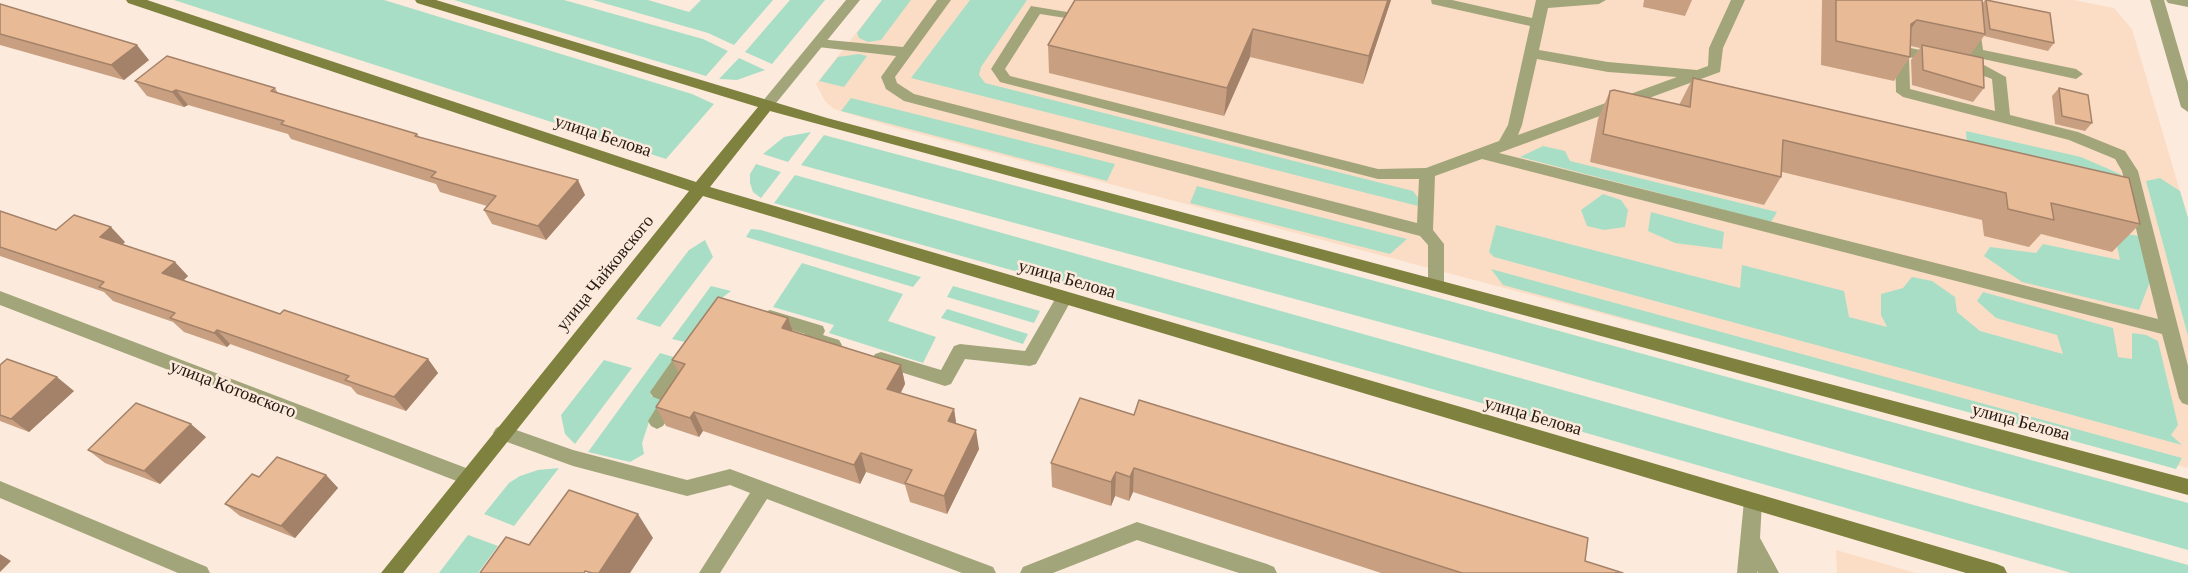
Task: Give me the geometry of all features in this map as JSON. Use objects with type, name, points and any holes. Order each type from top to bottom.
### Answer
[{"type":"main road","name":"улица Белова","points":[[133,0],[698,189],[1996,573]]},
{"type":"main road","name":"улица Белова","points":[[422,0],[767,105],[2188,487]]},
{"type":"main road","name":"улица Чайковского","points":[[391,573],[767,105]]},
{"type":"street","name":"улица Чайковского","points":[[767,105],[853,0]]},
{"type":"street","points":[[944,0],[888,77],[891,86],[909,98],[1425,231],[1436,244],[1436,285]]},
{"type":"street","points":[[1506,143],[1515,125],[1542,2],[1599,0]]},
{"type":"street","points":[[1067,16],[1036,9],[998,69],[1005,79],[1378,174],[1427,173],[1714,69],[1716,48],[1738,0]]},
{"type":"street","points":[[2157,0],[2188,107]]},
{"type":"street","points":[[2173,0],[2188,3]]},
{"type":"street","points":[[1437,1],[1537,23]]},
{"type":"street","points":[[1973,12],[1977,60],[1999,77],[2002,118]]},
{"type":"street","points":[[818,43],[906,52]]},
{"type":"street","points":[[2076,74],[1902,51],[1903,92],[2073,136],[2120,155],[2130,171],[2188,398]]},
{"type":"street","points":[[1531,53],[1608,67],[1699,74]]},
{"type":"street","points":[[1480,153],[2169,329]]},
{"type":"street","points":[[1425,231],[1427,173]]},
{"type":"street","name":"улица Котовского","points":[[0,298],[467,477]]},
{"type":"street","points":[[867,355],[945,379],[960,351],[1030,359],[1064,299]]},
{"type":"street","points":[[754,312],[817,332],[812,338],[845,348]]},
{"type":"street","points":[[657,421],[673,397],[659,392],[699,335]]},
{"type":"street","points":[[502,433],[573,458],[687,488],[730,477],[986,573]]},
{"type":"street","points":[[0,489],[200,573]]},
{"type":"street","points":[[709,573],[763,489]]},
{"type":"street","points":[[1747,573],[1753,501]]},
{"type":"street","points":[[1030,573],[1137,531],[1267,573]]},
{"type":"street","points":[[1750,540],[1769,573]]},
{"type":"shaded area","points":[[882,0],[2073,0],[2114,8],[2132,29],[2188,218],[2188,468],[886,125],[834,109],[825,101],[816,84]]},
{"type":"shaded area","points":[[1836,550],[1916,573],[1837,573]]},
{"type":"green space","points":[[174,0],[384,0],[692,94],[714,104],[666,159]]},
{"type":"green space","points":[[454,0],[564,0],[703,39],[728,51],[706,76]]},
{"type":"green space","points":[[593,0],[648,0],[689,12],[701,0],[773,0],[734,45],[708,33]]},
{"type":"green space","points":[[790,0],[825,0],[772,64],[745,52]]},
{"type":"green space","points":[[882,0],[911,0],[881,40],[868,42],[859,38],[857,33]]},
{"type":"green space","points":[[970,0],[1027,0],[981,67],[979,75],[985,83],[1413,191],[1426,208],[911,78]]},
{"type":"green space","points":[[859,54],[867,56],[844,87],[819,81],[838,57]]},
{"type":"green space","points":[[739,58],[765,70],[737,80],[719,79]]},
{"type":"green space","points":[[851,98],[1115,164],[1107,181],[841,111]]},
{"type":"green space","points":[[1966,131],[2081,157],[2120,174],[2132,212],[1967,147]]},
{"type":"green space","points":[[811,132],[788,162],[763,154],[784,137]]},
{"type":"green space","points":[[824,135],[1424,294],[2188,503],[2188,550],[1494,353],[801,165]]},
{"type":"green space","points":[[1543,146],[1565,151],[1570,161],[1777,212],[1771,222],[1520,157]]},
{"type":"green space","points":[[756,164],[781,172],[761,198],[753,192],[750,183],[750,174]]},
{"type":"green space","points":[[795,175],[2188,565],[2188,573],[2071,573],[1524,415],[774,203]]},
{"type":"green space","points":[[2160,178],[2180,191],[2188,218],[2188,336],[2146,181]]},
{"type":"green space","points":[[1197,186],[1407,239],[1390,254],[1190,203]]},
{"type":"green space","points":[[1603,194],[1621,200],[1628,210],[1625,227],[1604,230],[1587,226],[1581,210]]},
{"type":"green space","points":[[1651,212],[1724,232],[1722,249],[1675,243],[1648,231]]},
{"type":"green space","points":[[1496,225],[1740,288],[1742,265],[1844,291],[1849,317],[1887,327],[1881,315],[1881,294],[1903,288],[1912,277],[1932,281],[1955,297],[1957,312],[1980,331],[2063,354],[2057,335],[1996,318],[1977,301],[1983,292],[2113,328],[2118,357],[2132,359],[2132,333],[2146,335],[2158,341],[2178,425],[2171,435],[2182,445],[1494,257],[1489,252]]},
{"type":"green space","points":[[751,229],[921,277],[913,287],[746,237]]},
{"type":"green space","points":[[2114,232],[2139,236],[2151,279],[2139,310],[2022,282],[1984,256],[1990,247],[2036,253],[2043,244],[2120,260]]},
{"type":"green space","points":[[705,240],[713,257],[660,327],[636,319],[689,250]]},
{"type":"green space","points":[[802,263],[903,294],[888,321],[936,337],[923,363],[829,333],[834,325],[773,307]]},
{"type":"green space","points":[[1491,269],[2182,458],[2176,469],[1503,285]]},
{"type":"green space","points":[[711,286],[731,291],[718,301],[689,343],[672,339]]},
{"type":"green space","points":[[953,286],[1040,311],[1034,323],[947,297]]},
{"type":"green space","points":[[947,309],[1028,334],[1023,344],[941,318]]},
{"type":"green space","points":[[660,353],[677,358],[651,396],[664,400],[649,422],[642,443],[644,454],[630,462],[588,452]]},
{"type":"green space","points":[[604,360],[632,368],[575,444],[565,434],[561,415]]},
{"type":"green space","points":[[559,468],[514,526],[484,514],[509,483],[520,476],[538,470]]},
{"type":"green space","points":[[468,535],[498,546],[478,573],[439,573]]},
{"type":"building","points":[[1075,0],[1388,0],[1369,56],[1253,29],[1227,88],[1048,45]]},
{"type":"building","points":[[1836,0],[1982,0],[1985,34],[1917,20],[1911,24],[1910,57],[1836,41]]},
{"type":"building","points":[[1986,0],[2050,13],[2054,43],[1990,29]]},
{"type":"building","points":[[0,4],[137,45],[111,65],[0,34]]},
{"type":"building","points":[[1922,45],[1983,58],[1984,88],[1923,70]]},
{"type":"building","points":[[167,56],[275,88],[271,91],[417,134],[415,136],[578,180],[538,226],[484,210],[496,196],[431,177],[436,172],[281,124],[284,121],[176,90],[172,92],[135,81]]},
{"type":"building","points":[[1693,78],[2129,178],[2140,224],[2051,203],[2054,220],[2008,209],[2006,193],[1783,140],[1781,177],[1603,134],[1610,91],[1690,107]]},
{"type":"building","points":[[2059,88],[2088,95],[2092,123],[2062,116]]},
{"type":"building","points":[[0,211],[56,230],[74,215],[111,227],[100,237],[175,262],[162,273],[280,314],[284,310],[428,359],[394,397],[345,380],[349,376],[217,330],[214,333],[170,318],[175,313],[99,287],[104,282],[0,247]]},
{"type":"building","points":[[718,297],[788,318],[782,328],[901,365],[887,389],[954,409],[948,421],[976,430],[944,496],[905,483],[912,470],[861,453],[854,465],[694,412],[690,418],[656,407],[685,364],[672,360]]},
{"type":"building","points":[[7,359],[57,377],[11,419],[0,415],[0,365]]},
{"type":"building","points":[[1080,398],[1134,415],[1139,400],[1588,538],[1585,561],[1623,573],[1462,573],[1134,468],[1130,477],[1116,472],[1111,482],[1051,463]]},
{"type":"building","points":[[136,403],[191,424],[144,471],[88,450]]},
{"type":"building","points":[[277,457],[326,475],[281,526],[225,504],[252,474],[259,477]]},
{"type":"building","points":[[569,490],[638,514],[599,573],[585,571],[584,573],[480,573],[506,537],[529,545]]}]
